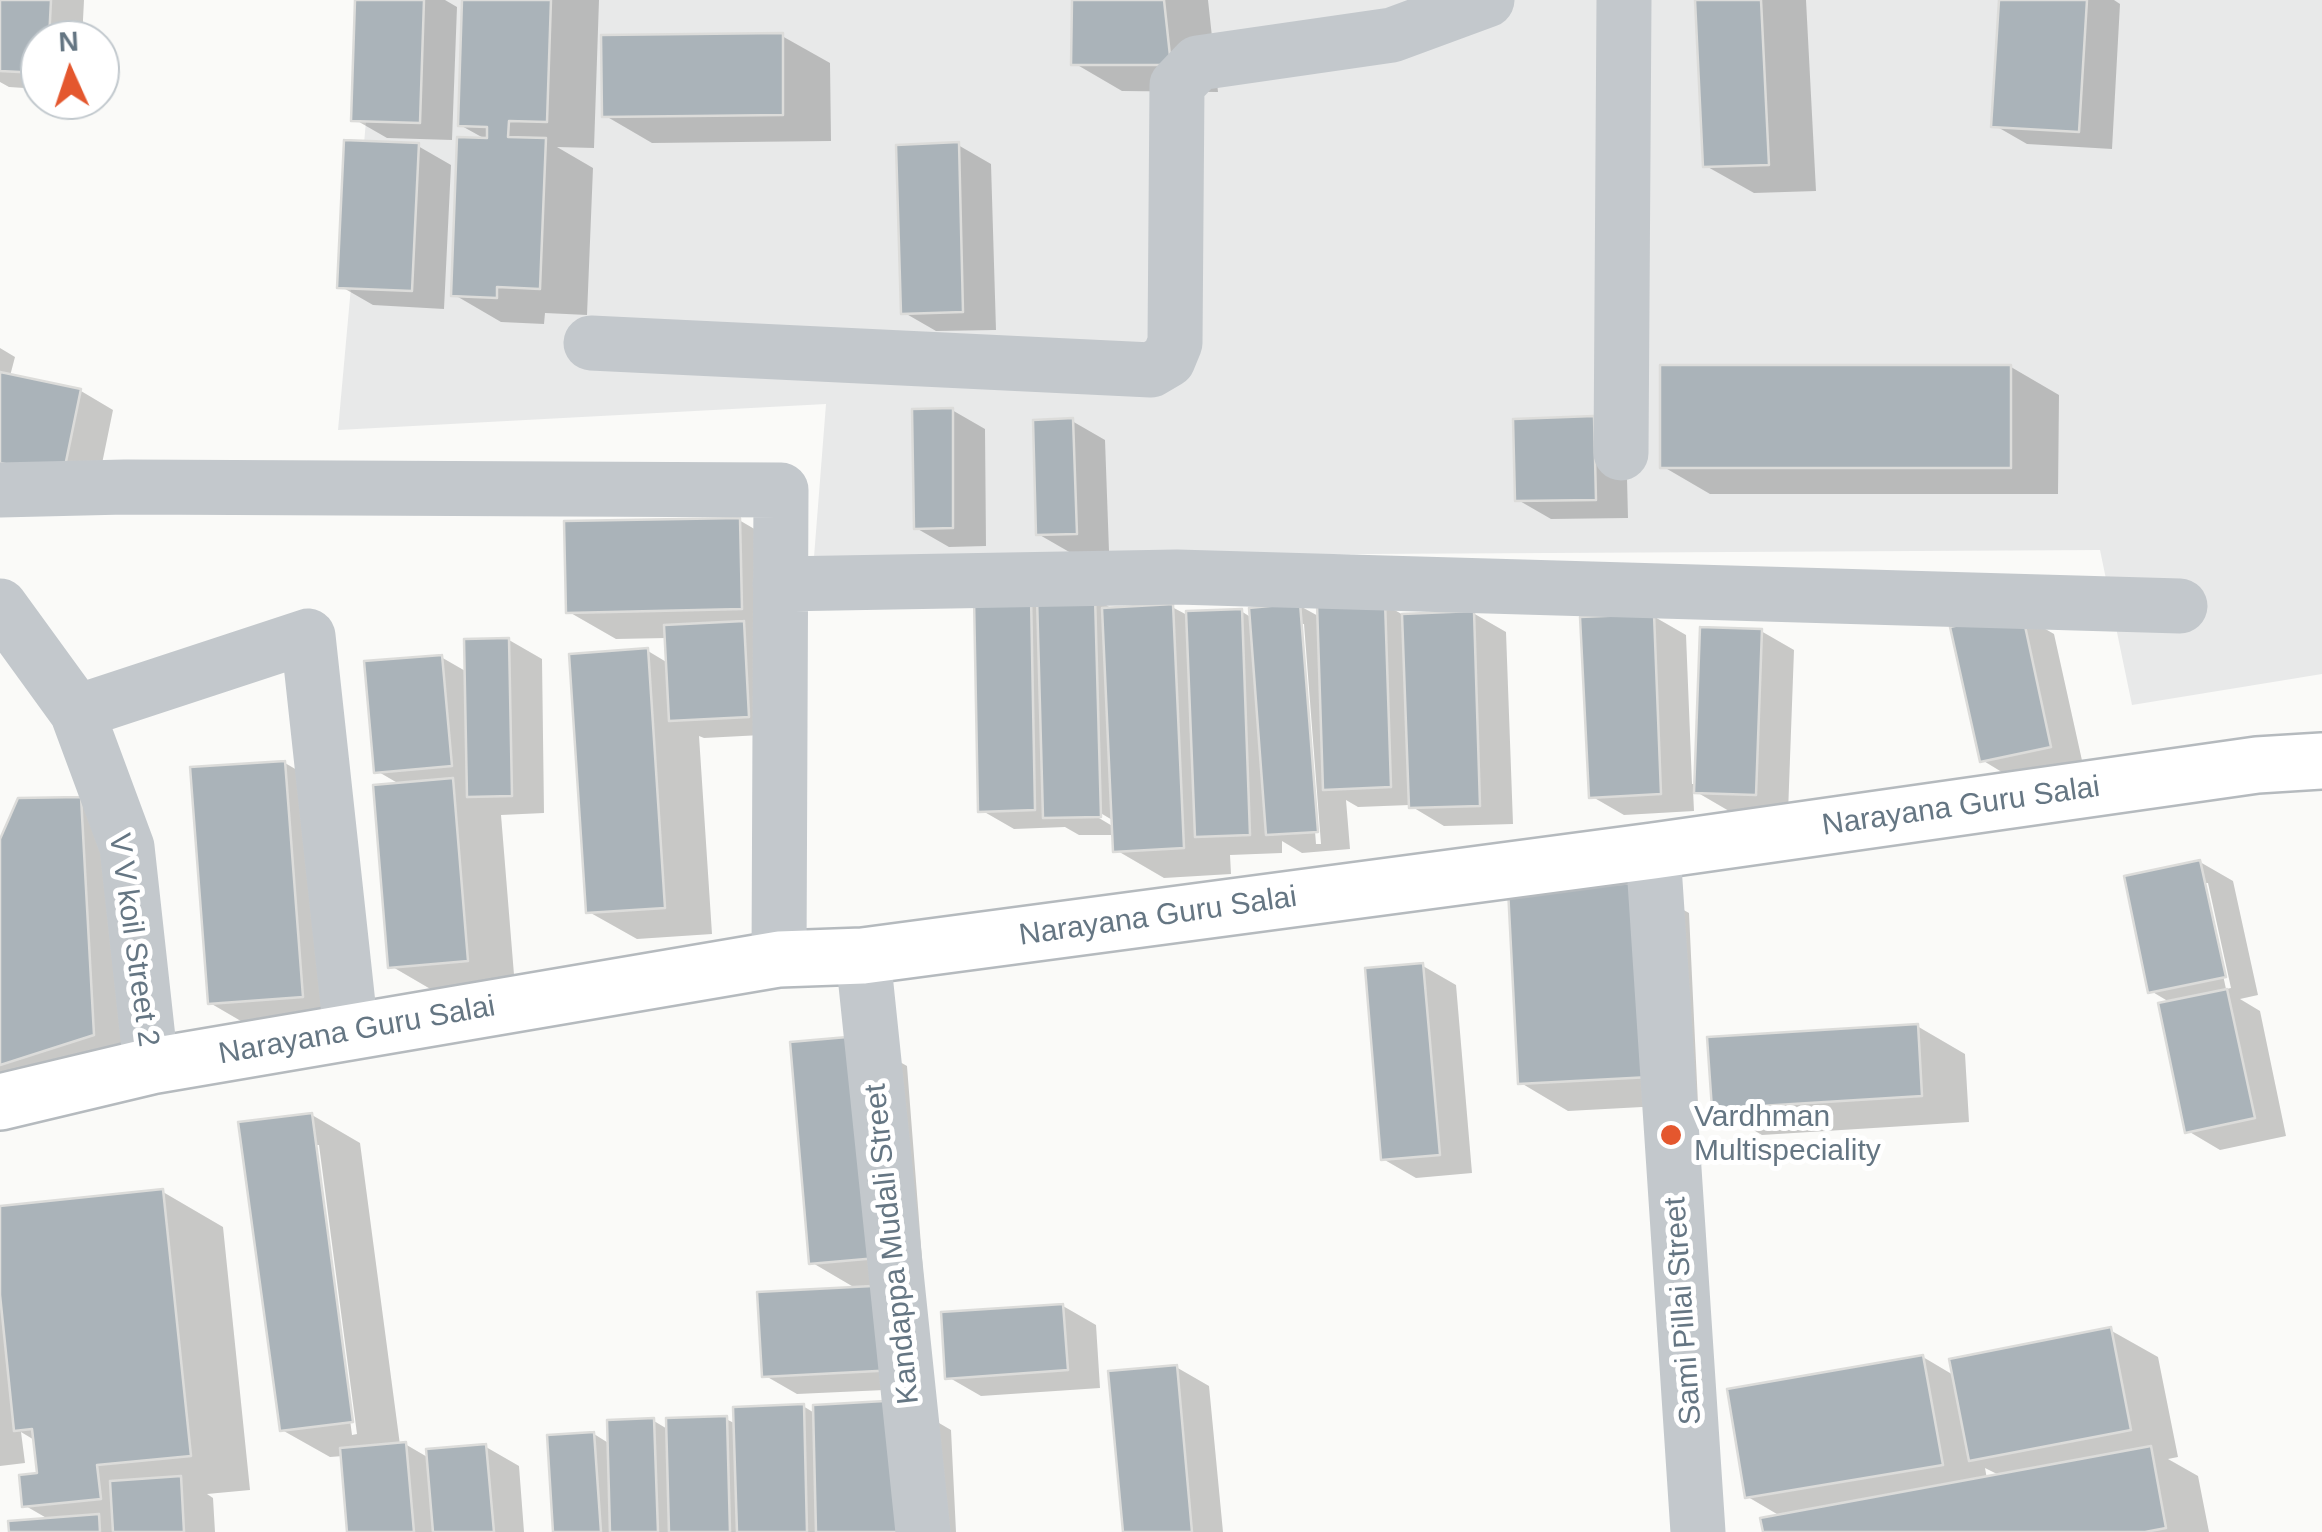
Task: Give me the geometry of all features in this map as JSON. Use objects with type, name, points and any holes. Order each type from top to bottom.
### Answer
[{"type":"main road","name":"Narayana Guru Salai","points":[[0,1102],[151,1066],[779,960],[864,956],[2257,766],[2322,761]]},
{"type":"street","points":[[591,343],[1151,370],[1168,360],[1175,342],[1177,85],[1198,63],[1392,35],[1487,0]]},
{"type":"street","points":[[1620,453],[1624,0]]},
{"type":"street","points":[[0,490],[781,490],[779,960]]},
{"type":"street","points":[[780,584],[1177,578],[2180,606]]},
{"type":"street","points":[[77,712],[308,636],[351,1032]]},
{"type":"street","name":"V V koil Street 2","points":[[7,643],[77,712],[127,847],[151,1066]]},
{"type":"street","name":"Sami Pillai Street","points":[[1653,851],[1698,1532]]},
{"type":"street","name":"Kandappa Mudali Street","points":[[864,956],[923,1532]]},
{"type":"shaded area","points":[[377,0],[2322,0],[2322,674],[2132,705],[2100,550],[814,557],[826,404],[338,430]]},
{"type":"building","points":[[0,0],[51,0],[50,20],[20,20],[20,72],[0,71]]},
{"type":"building","points":[[355,0],[424,0],[420,123],[351,121]]},
{"type":"building","points":[[462,0],[551,0],[547,122],[509,121],[508,137],[546,138],[540,289],[497,287],[497,298],[451,296],[457,137],[487,138],[487,127],[458,126]]},
{"type":"building","points":[[1072,0],[1164,0],[1171,65],[1071,65]]},
{"type":"building","points":[[1695,0],[1761,0],[1769,165],[1703,167]]},
{"type":"building","points":[[1999,0],[2087,0],[2079,132],[1991,127]]},
{"type":"building","points":[[783,33],[783,115],[602,117],[601,35]]},
{"type":"building","points":[[344,140],[419,143],[412,291],[337,288]]},
{"type":"building","points":[[959,142],[963,312],[901,314],[896,145]]},
{"type":"building","points":[[1660,365],[2011,365],[2011,468],[1660,468]]},
{"type":"building","points":[[0,372],[81,389],[63,476],[0,463]]},
{"type":"building","points":[[953,408],[953,528],[914,529],[912,409]]},
{"type":"building","points":[[1594,416],[1596,500],[1515,501],[1513,419]]},
{"type":"building","points":[[1073,418],[1077,534],[1036,535],[1033,420]]},
{"type":"building","points":[[740,518],[742,609],[566,613],[564,521]]},
{"type":"building","points":[[1031,596],[1035,810],[978,812],[974,598]]},
{"type":"building","points":[[1095,596],[1101,817],[1043,818],[1037,597]]},
{"type":"building","points":[[1385,601],[1391,787],[1323,790],[1317,604]]},
{"type":"building","points":[[1300,603],[1318,832],[1266,835],[1249,608]]},
{"type":"building","points":[[1173,604],[1184,848],[1113,852],[1102,608]]},
{"type":"building","points":[[1242,609],[1250,835],[1195,837],[1186,611]]},
{"type":"building","points":[[1474,611],[1480,806],[1409,808],[1402,614]]},
{"type":"building","points":[[2022,612],[2051,747],[1980,762],[1950,627]]},
{"type":"building","points":[[1654,614],[1661,794],[1589,798],[1580,617]]},
{"type":"building","points":[[744,621],[749,717],[669,721],[664,625]]},
{"type":"building","points":[[1700,627],[1762,629],[1756,795],[1694,793]]},
{"type":"building","points":[[509,638],[512,796],[467,797],[464,639]]},
{"type":"building","points":[[648,648],[665,908],[586,913],[569,654]]},
{"type":"building","points":[[442,655],[452,766],[374,773],[364,661]]},
{"type":"building","points":[[285,761],[303,997],[208,1004],[190,767]]},
{"type":"building","points":[[453,778],[468,961],[388,968],[373,785]]},
{"type":"building","points":[[81,797],[94,1035],[0,1065],[0,839],[18,798]]},
{"type":"building","points":[[2200,860],[2226,977],[2148,993],[2124,876]]},
{"type":"building","points":[[1641,883],[1650,1077],[1518,1084],[1508,889]]},
{"type":"building","points":[[1423,963],[1440,1155],[1381,1160],[1365,968]]},
{"type":"building","points":[[2227,989],[2255,1118],[2185,1133],[2158,1003]]},
{"type":"building","points":[[1918,1024],[1922,1096],[1712,1109],[1707,1037]]},
{"type":"building","points":[[859,1036],[877,1258],[809,1264],[790,1042]]},
{"type":"building","points":[[312,1113],[353,1422],[280,1431],[238,1122]]},
{"type":"building","points":[[163,1189],[191,1456],[97,1465],[101,1499],[22,1507],[19,1475],[37,1473],[32,1429],[14,1431],[0,1295],[0,1206]]},
{"type":"building","points":[[892,1285],[896,1370],[762,1377],[757,1292]]},
{"type":"building","points":[[1063,1304],[1068,1370],[945,1379],[941,1312]]},
{"type":"building","points":[[2111,1327],[2131,1430],[1969,1461],[1949,1359]]},
{"type":"building","points":[[1923,1355],[1943,1465],[1745,1498],[1727,1389]]},
{"type":"building","points":[[1177,1365],[1192,1532],[1123,1532],[1108,1371]]},
{"type":"building","points":[[903,1400],[911,1532],[816,1532],[813,1405]]},
{"type":"building","points":[[804,1404],[807,1532],[737,1532],[733,1407]]},
{"type":"building","points":[[727,1416],[730,1532],[669,1532],[666,1418]]},
{"type":"building","points":[[654,1418],[658,1532],[610,1532],[607,1420]]},
{"type":"building","points":[[594,1432],[601,1532],[553,1532],[547,1435]]},
{"type":"building","points":[[406,1442],[414,1532],[347,1532],[340,1448]]},
{"type":"building","points":[[486,1444],[494,1532],[433,1532],[426,1449]]},
{"type":"building","points":[[2151,1446],[2166,1528],[2145,1532],[1763,1532],[1760,1518]]},
{"type":"building","points":[[181,1476],[184,1532],[113,1532],[110,1481]]},
{"type":"building","points":[[99,1514],[100,1532],[9,1532],[8,1521]]},
{"type":"place","name":"Vardhman Multispeciality","points":[[1671,1135]]}]
